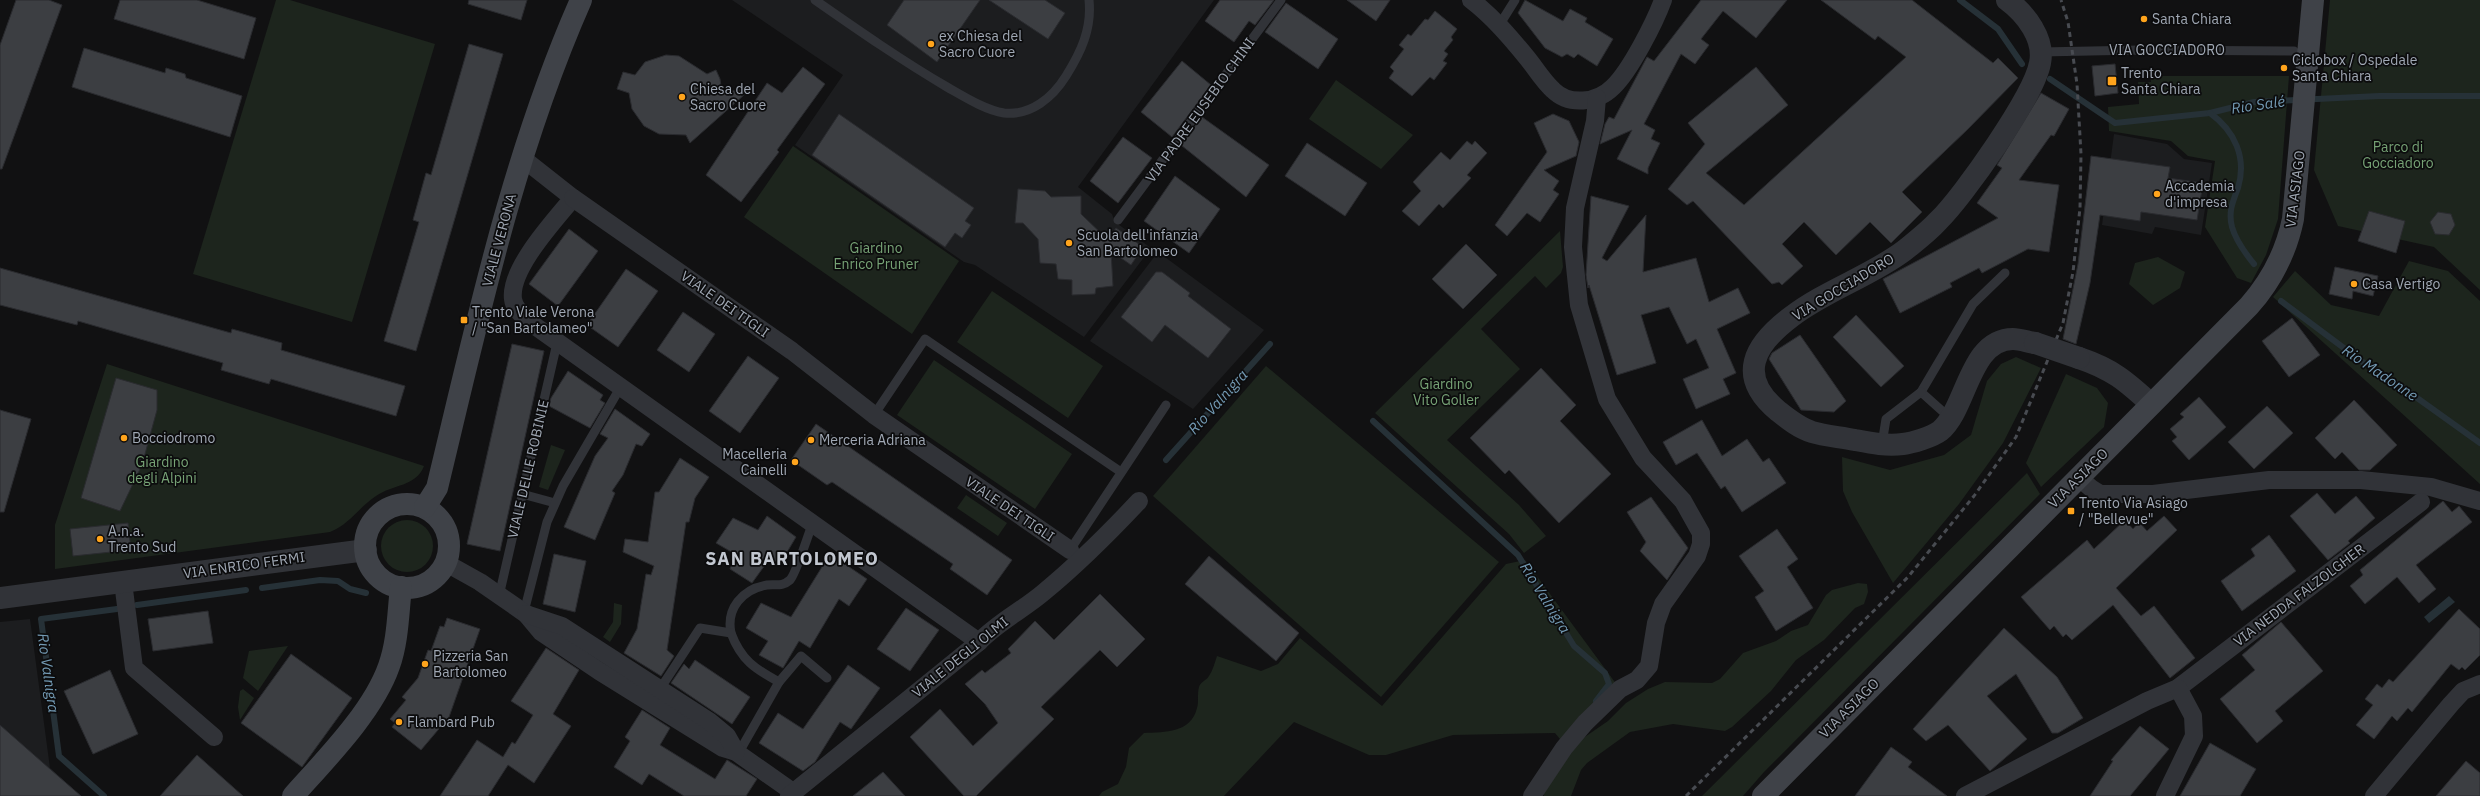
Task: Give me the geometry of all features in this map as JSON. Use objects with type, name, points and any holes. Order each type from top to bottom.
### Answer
[{"type":"main road","name":"VIALE VERONA","points":[[425,507],[437,488],[496,249],[521,157],[549,75],[581,0]]},
{"type":"main road","name":"VIA ASIAGO","points":[[1763,796],[2249,306],[2272,277],[2287,243],[2293,220],[2313,0]]},
{"type":"main road","points":[[402,504],[414,504],[425,507],[436,514],[444,525],[449,537],[449,550],[446,563],[440,572],[422,585],[401,587],[391,584],[376,573],[370,565],[366,550],[367,532],[380,513],[402,504]]},
{"type":"main road","points":[[293,796],[343,741],[370,701],[389,666],[396,634],[401,587]]},
{"type":"street","points":[[1471,0],[1500,24],[1553,91],[1566,99],[1583,101],[1597,98],[1613,87],[1627,68],[1664,0]]},
{"type":"street","name":"VIA GOCCIADORO","points":[[2007,0],[2026,18],[2037,36],[2041,52],[2040,64],[2023,100],[1976,174],[1939,221],[1902,251],[1804,307],[1778,327],[1765,341],[1755,357],[1753,378],[1760,394],[1792,422],[1811,432],[1882,444],[1905,444],[1939,432],[1950,418],[1971,373],[1982,355],[1996,344],[2011,339],[2035,343],[2104,366],[2125,380],[2151,404]]},
{"type":"street","points":[[1532,796],[1564,748],[1586,723],[1620,689],[1637,680],[1649,666],[1656,623],[1663,604],[1694,561],[1701,544],[1701,533],[1699,528],[1683,501],[1675,482],[1643,458],[1607,399],[1579,305],[1573,247],[1575,208],[1595,121],[1597,98]]},
{"type":"street","name":"VIALE DEI TIGLI","points":[[521,157],[573,198],[792,351],[874,415],[1070,550]]},
{"type":"street","points":[[573,198],[548,228],[519,272],[513,288],[514,303],[528,322],[812,525],[979,642]]},
{"type":"street","points":[[2078,477],[2100,494],[2154,494],[2269,480],[2361,480],[2431,487],[2480,501]]},
{"type":"street","name":"VIALE DEGLI OLMI","points":[[525,613],[541,632],[599,671],[723,748],[737,753],[794,795],[994,628],[1044,592],[1092,550],[1139,501]]},
{"type":"street","name":"VIA NEDDA FALZOLGHER","points":[[1965,796],[2147,701],[2178,688],[2421,502]]},
{"type":"street","name":"VIA ENRICO FERMI","points":[[0,598],[366,550]]},
{"type":"street","name":"VIALE DEGLI OLMI","points":[[446,563],[480,582],[498,596],[525,613],[562,626],[608,655],[709,721],[727,736],[737,753]]},
{"type":"street","points":[[122,582],[134,668],[214,737]]},
{"type":"street","points":[[599,671],[608,655]]},
{"type":"street","points":[[2374,796],[2463,691],[2480,684]]},
{"type":"street","points":[[2165,796],[2194,736],[2193,716],[2178,688]]},
{"type":"lane","points":[[815,0],[906,63],[964,97],[1004,113],[1031,109],[1057,90],[1083,41],[1091,20],[1089,0]]},
{"type":"lane","name":"VIA PADRE EUSEBIO CHINI","points":[[1118,220],[1281,0]]},
{"type":"lane","points":[[1500,24],[1515,0]]},
{"type":"lane","name":"VIA GOCCIADORO","points":[[2041,52],[2140,50],[2294,51]]},
{"type":"lane","points":[[1882,444],[1886,419],[1921,392],[1973,304],[2005,273]]},
{"type":"lane","points":[[874,415],[925,339],[1121,472]]},
{"type":"lane","name":"VIALE DELLE ROBINIE","points":[[498,596],[557,343]]},
{"type":"lane","points":[[525,613],[547,522],[555,503],[620,388]]},
{"type":"lane","points":[[1921,392],[1950,418]]},
{"type":"lane","name":"VIALE DEI TIGLI","points":[[1070,550],[1166,405]]},
{"type":"lane","points":[[522,494],[555,503]]},
{"type":"lane","points":[[779,682],[759,671],[738,651],[729,625],[739,598],[749,591],[767,585],[782,585],[792,578],[812,525]]},
{"type":"lane","points":[[660,689],[700,628],[731,634]]},
{"type":"lane","points":[[737,753],[779,682],[802,656],[827,678]]},
{"type":"shaded area","points":[[732,0],[1214,0],[1078,187],[1112,214],[1115,222],[1151,248],[1084,337],[975,265],[964,262],[795,145],[843,75]]},
{"type":"shaded area","name":"Accademia d'impresa","points":[[2114,134],[2167,144],[2184,159],[2212,163],[2201,235],[2155,227],[2152,234],[2102,225]]},
{"type":"shaded area","points":[[1158,252],[1264,330],[1193,409],[1090,341]]},
{"type":"shaded area","points":[[2449,596],[2455,602],[2429,623],[2424,617]]},
{"type":"shaded area","points":[[30,619],[50,768],[81,796],[0,796],[0,622]]},
{"type":"green space","points":[[276,0],[290,0],[435,44],[352,322],[193,274]]},
{"type":"green space","name":"Parco di Gocciadoro","points":[[2330,0],[2480,0],[2480,290],[2434,247],[2338,226],[2314,170]]},
{"type":"green space","points":[[2150,76],[2289,76],[2278,219],[2266,255],[2251,283],[2237,278],[2205,227],[2215,161],[2188,156],[2171,141],[2109,131],[2108,107],[2139,104],[2138,82],[2151,82]]},
{"type":"green space","points":[[1336,80],[1413,135],[1381,169],[1309,119]]},
{"type":"green space","name":"Giardino Enrico Pruner","points":[[793,146],[959,261],[912,334],[744,217]]},
{"type":"green space","name":"Giardino Vito Goller","points":[[1560,231],[1563,267],[1561,273],[1546,288],[1535,276],[1481,329],[1520,369],[1447,440],[1519,505],[1546,536],[1524,553],[1509,534],[1375,413]]},
{"type":"green space","points":[[2158,257],[2185,272],[2180,288],[2153,305],[2129,284],[2135,263]]},
{"type":"green space","points":[[2409,261],[2448,271],[2480,301],[2480,484],[2273,297],[2295,271],[2331,305],[2379,316]]},
{"type":"green space","points":[[992,291],[1103,366],[1068,418],[957,342]]},
{"type":"green space","points":[[2016,357],[2041,368],[2003,443],[1959,504],[1893,583],[1852,512],[1843,491],[1842,457],[1890,470],[1944,455],[1971,435],[1987,381],[2001,364]]},
{"type":"green space","points":[[934,360],[1072,454],[1035,509],[897,415]]},
{"type":"green space","name":"Giardino degli Alpini","points":[[107,364],[424,466],[416,478],[376,496],[343,525],[330,532],[55,569],[55,525]]},
{"type":"green space","points":[[1266,366],[1499,562],[1381,697],[1153,496]]},
{"type":"green space","points":[[2066,374],[2097,388],[2108,403],[2104,427],[2041,487],[2026,463]]},
{"type":"green space","points":[[551,445],[565,450],[548,490],[539,487]]},
{"type":"green space","points":[[2027,473],[2040,494],[1764,772],[1743,796],[1702,796]]},
{"type":"green space","points":[[966,495],[1007,523],[998,536],[957,508]]},
{"type":"green space","points":[[402,520],[412,520],[426,527],[433,541],[433,551],[426,565],[412,572],[402,572],[392,568],[385,561],[381,551],[381,541],[385,531],[392,524]]},
{"type":"green space","points":[[1525,560],[1617,685],[1564,744],[1555,733],[1453,735],[1386,755],[1369,755],[1294,722],[1224,796],[1099,796],[1102,792],[1118,784],[1126,767],[1129,748],[1144,733],[1176,730],[1189,722],[1194,716],[1197,708],[1199,687],[1201,683],[1208,678],[1217,656],[1261,671],[1278,664],[1300,638],[1382,706],[1506,564]]},
{"type":"green space","points":[[1858,583],[1867,584],[1868,592],[1864,604],[1855,608],[1824,640],[1796,660],[1771,691],[1732,727],[1725,731],[1673,724],[1630,732],[1587,763],[1581,770],[1571,796],[1544,796],[1544,791],[1579,741],[1608,721],[1626,703],[1648,689],[1665,682],[1712,683],[1720,679],[1743,653],[1776,641],[1791,631],[1808,625],[1826,595],[1832,590]]},
{"type":"green space","points":[[614,603],[622,605],[621,624],[610,642],[603,637],[613,622]]},
{"type":"green space","points":[[288,646],[258,691],[243,678],[249,651]]},
{"type":"green space","points":[[243,689],[254,698],[240,720],[238,707],[240,691]]},
{"type":"building","points":[[16,0],[49,0],[62,5],[2,169],[0,169],[0,45]]},
{"type":"building","points":[[120,0],[197,0],[256,18],[244,59],[114,19]]},
{"type":"building","points":[[469,0],[527,0],[521,20],[468,4]]},
{"type":"building","name":"ex Chiesa del Sacro Cuore","points":[[904,0],[980,0],[937,62],[887,25]]},
{"type":"building","points":[[989,0],[1045,0],[1065,13],[1048,39]]},
{"type":"building","points":[[1220,0],[1274,0],[1255,25],[1249,21],[1234,42],[1205,21]]},
{"type":"building","points":[[1347,0],[1390,0],[1376,21]]},
{"type":"building","points":[[1525,0],[1563,21],[1570,9],[1587,18],[1585,22],[1613,39],[1597,66],[1578,54],[1574,58],[1567,54],[1562,57],[1545,48],[1518,13]]},
{"type":"building","points":[[1701,0],[1787,0],[1756,38],[1723,11],[1701,39],[1709,45],[1695,64],[1681,54],[1644,124],[1655,130],[1651,139],[1660,143],[1648,168],[1648,174],[1617,159],[1632,130],[1600,144],[1605,124],[1609,117],[1614,119],[1647,57],[1654,61]]},
{"type":"building","points":[[1821,0],[1912,0],[1993,63],[1998,58],[2018,78],[1967,130],[1902,192],[1922,212],[1891,243],[1870,222],[1836,255],[1804,222],[1782,244],[1803,266],[1782,285],[1779,282],[1772,284],[1693,201],[1687,205],[1668,189],[1705,144],[1688,123],[1756,67],[1788,105],[1706,173],[1744,205],[1906,57],[1878,36],[1875,40]]},
{"type":"building","points":[[1286,3],[1338,39],[1318,69],[1265,32]]},
{"type":"building","points":[[1435,11],[1457,29],[1451,37],[1453,40],[1444,51],[1448,54],[1443,61],[1447,63],[1434,80],[1430,77],[1412,96],[1389,78],[1394,71],[1390,67],[1404,49],[1399,45],[1408,34],[1411,36],[1425,19],[1428,20]]},
{"type":"building","points":[[469,44],[503,54],[416,351],[384,341],[419,222],[413,220],[426,173],[431,175]]},
{"type":"building","points":[[84,48],[165,73],[166,68],[185,74],[186,78],[242,96],[230,137],[72,87]]},
{"type":"building","name":"Chiesa del Sacro Cuore","points":[[666,55],[679,56],[707,74],[716,70],[720,79],[722,93],[753,87],[690,143],[686,135],[659,134],[644,126],[632,109],[629,93],[617,89],[623,72],[635,75],[645,62]]},
{"type":"building","points":[[1182,61],[1211,85],[1172,137],[1141,112]]},
{"type":"building","points":[[2115,64],[2118,93],[2095,96],[2092,66]]},
{"type":"building","points":[[803,67],[825,84],[777,150],[779,152],[741,202],[706,175],[767,83],[782,93]]},
{"type":"building","points":[[2041,93],[2069,109],[2054,136],[2051,135],[2019,180],[2059,185],[2049,252],[2028,249],[1982,273],[1979,268],[1950,283],[1952,287],[1900,313],[1883,279],[1998,218],[1977,203],[2002,168],[1997,165]]},
{"type":"building","points":[[839,114],[974,208],[965,221],[971,225],[962,238],[955,233],[945,247],[812,155]]},
{"type":"building","points":[[1553,114],[1569,121],[1579,142],[1576,156],[1544,170],[1559,181],[1553,190],[1559,194],[1540,222],[1527,213],[1507,236],[1495,225],[1547,152],[1534,123]]},
{"type":"building","points":[[1202,117],[1269,165],[1246,197],[1181,145]]},
{"type":"building","points":[[1123,137],[1152,158],[1118,203],[1090,181]]},
{"type":"building","points":[[1467,141],[1472,145],[1475,141],[1487,153],[1467,175],[1471,178],[1443,208],[1439,204],[1419,226],[1402,211],[1421,191],[1413,182],[1441,152],[1450,160]]},
{"type":"building","points":[[1307,143],[1367,183],[1345,216],[1285,176]]},
{"type":"building","points":[[2091,156],[2170,167],[2168,178],[2203,183],[2197,220],[2141,212],[2140,221],[2100,215],[2090,283],[2076,344],[2063,339],[2078,264]]},
{"type":"building","points":[[1175,176],[1220,209],[1189,253],[1144,221]]},
{"type":"building","name":"Scuola dell'infanzia San Bartolomeo","points":[[1018,189],[1045,191],[1051,197],[1081,196],[1081,214],[1108,240],[1116,228],[1143,247],[1131,265],[1111,251],[1113,286],[1096,288],[1095,294],[1072,295],[1072,280],[1058,279],[1056,264],[1040,263],[1038,239],[1023,223],[1015,223]]},
{"type":"building","points":[[1591,196],[1629,206],[1602,258],[1607,261],[1646,215],[1643,272],[1696,258],[1709,302],[1738,288],[1750,313],[1717,329],[1736,373],[1723,379],[1730,394],[1696,409],[1683,379],[1709,368],[1696,339],[1687,344],[1669,307],[1641,315],[1656,363],[1617,375],[1589,285],[1588,288],[1586,275]]},
{"type":"building","points":[[2369,211],[2405,221],[2396,253],[2358,241]]},
{"type":"building","points":[[2438,212],[2451,214],[2455,225],[2449,235],[2435,234],[2430,222]]},
{"type":"building","points":[[569,229],[598,251],[558,306],[529,284]]},
{"type":"building","points":[[1466,244],[1497,275],[1463,309],[1432,279]]},
{"type":"building","name":"Casa Vertigo","points":[[2335,267],[2378,276],[2373,296],[2353,291],[2352,299],[2329,294]]},
{"type":"building","points":[[0,268],[231,333],[232,329],[282,343],[281,350],[405,386],[396,416],[271,379],[269,384],[221,370],[223,363],[78,321],[77,325],[0,305]]},
{"type":"building","points":[[626,269],[658,291],[618,347],[587,325]]},
{"type":"building","points":[[1156,272],[1162,272],[1190,293],[1188,296],[1231,329],[1208,358],[1165,325],[1152,342],[1121,317]]},
{"type":"building","points":[[683,312],[715,334],[689,372],[657,350]]},
{"type":"building","points":[[1856,315],[1904,366],[1881,387],[1833,337]]},
{"type":"building","points":[[2292,318],[2320,355],[2289,377],[2262,341]]},
{"type":"building","points":[[1800,335],[1846,401],[1834,412],[1801,410],[1769,359],[1772,353]]},
{"type":"building","points":[[512,344],[544,351],[500,551],[467,544]]},
{"type":"building","points":[[748,356],[779,378],[740,433],[709,411]]},
{"type":"building","points":[[1541,368],[1576,405],[1560,421],[1611,474],[1559,523],[1509,470],[1505,474],[1470,438]]},
{"type":"building","points":[[568,371],[603,395],[600,400],[605,403],[590,428],[549,406],[551,398]]},
{"type":"building","name":"Bocciodromo","points":[[116,378],[157,390],[157,410],[142,465],[120,511],[81,498]]},
{"type":"building","points":[[2199,397],[2226,427],[2189,460],[2172,441],[2177,437],[2170,429],[2184,417],[2180,414]]},
{"type":"building","points":[[2354,400],[2397,445],[2370,470],[2359,470],[2342,452],[2335,459],[2315,438]]},
{"type":"building","points":[[2267,406],[2293,433],[2254,469],[2228,442]]},
{"type":"building","points":[[615,409],[650,434],[642,446],[636,444],[623,475],[612,491],[615,493],[595,540],[564,527],[595,456],[608,438],[600,434]]},
{"type":"building","points":[[0,410],[31,419],[4,512],[0,512]]},
{"type":"building","points":[[1702,420],[1722,456],[1747,439],[1763,462],[1769,458],[1786,483],[1742,512],[1725,486],[1721,489],[1697,453],[1676,465],[1663,442]]},
{"type":"building","points":[[816,424],[1012,560],[987,595],[950,569],[953,564],[832,482],[827,485],[791,460]]},
{"type":"building","points":[[680,458],[709,477],[695,498],[689,522],[686,522],[667,650],[674,656],[661,676],[624,653],[637,629],[646,574],[651,575],[654,566],[623,552],[625,539],[648,542],[655,492],[659,492]]},
{"type":"building","points":[[2317,493],[2335,514],[2356,496],[2375,518],[2348,541],[2350,543],[2328,560],[2290,516]]},
{"type":"building","points":[[1651,497],[1688,548],[1667,580],[1640,551],[1646,542],[1627,512]]},
{"type":"building","points":[[2443,501],[2452,512],[2459,506],[2472,522],[2416,565],[2436,589],[2419,603],[2397,577],[2365,604],[2350,586],[2363,575],[2360,570]]},
{"type":"building","points":[[767,516],[796,537],[780,564],[770,558],[752,583],[730,569],[735,554],[716,543],[733,518],[758,530]]},
{"type":"building","points":[[2164,516],[2177,530],[2116,588],[2141,616],[2154,606],[2195,658],[2170,678],[2113,605],[2072,640],[2066,634],[2063,637],[2054,626],[2050,630],[2021,597],[2087,540],[2094,549],[2125,520],[2133,529],[2139,522],[2147,531]]},
{"type":"building","name":"A.n.a. Trento Sud","points":[[128,523],[131,550],[73,556],[70,529]]},
{"type":"building","points":[[1777,529],[1798,559],[1787,567],[1813,608],[1776,631],[1755,597],[1764,591],[1739,556]]},
{"type":"building","points":[[2269,535],[2296,571],[2242,611],[2221,581],[2255,556],[2251,549]]},
{"type":"building","points":[[554,554],[586,561],[575,612],[543,604]]},
{"type":"building","points":[[830,554],[867,579],[849,606],[839,599],[810,648],[799,641],[783,668],[759,655],[768,641],[746,628],[761,603],[791,617]]},
{"type":"building","points":[[1209,556],[1299,633],[1276,661],[1185,584]]},
{"type":"building","points":[[1100,594],[1145,639],[1117,667],[1100,650],[1041,707],[1054,719],[976,796],[964,796],[910,737],[940,709],[973,746],[998,723],[985,704],[965,684],[982,670],[985,673],[1011,653],[1008,649],[1035,621],[1054,640]]},
{"type":"building","points":[[906,608],[939,630],[910,671],[877,649]]},
{"type":"building","points":[[2459,609],[2480,629],[2480,655],[2465,670],[2462,667],[2459,670],[2451,664],[2412,712],[2408,708],[2397,721],[2392,716],[2374,739],[2356,725],[2373,705],[2365,699],[2377,684],[2382,688],[2389,679],[2393,682]]},
{"type":"building","points":[[208,611],[213,643],[153,651],[148,619]]},
{"type":"building","points":[[447,618],[480,629],[449,717],[421,750],[392,727],[395,723],[390,719],[406,700],[402,697],[418,678],[428,650],[431,651],[440,626],[444,627]]},
{"type":"building","points":[[2281,622],[2323,671],[2275,711],[2283,721],[2257,743],[2220,699],[2255,670],[2242,655]]},
{"type":"building","points":[[2004,628],[2057,677],[2083,718],[2058,733],[2052,733],[2016,674],[1987,696],[2027,739],[1990,771],[1948,725],[1926,741],[1913,729]]},
{"type":"building","points":[[546,648],[579,670],[553,714],[571,726],[534,783],[508,765],[488,796],[440,796],[477,740],[503,757],[512,742],[515,744],[533,715],[511,701]]},
{"type":"building","points":[[291,654],[352,698],[302,767],[241,723]]},
{"type":"building","points":[[695,660],[750,697],[732,724],[671,683],[684,664],[689,669]]},
{"type":"building","points":[[848,665],[880,688],[851,729],[840,722],[815,762],[803,771],[759,743],[778,713],[803,729]]},
{"type":"building","points":[[110,670],[138,734],[93,754],[64,691]]},
{"type":"building","points":[[642,710],[670,728],[660,745],[715,779],[727,760],[757,779],[746,796],[684,796],[649,774],[642,785],[614,767],[630,741],[625,737]]},
{"type":"building","points":[[0,725],[50,769],[81,796],[0,796]]},
{"type":"building","points":[[2140,726],[2169,749],[2130,796],[2090,796],[2113,761],[2111,760]]},
{"type":"building","points":[[2210,743],[2256,769],[2240,796],[2180,796]]},
{"type":"building","points":[[1891,747],[1912,762],[1908,767],[1947,796],[1855,796]]},
{"type":"building","points":[[197,755],[243,796],[160,796]]},
{"type":"building","points":[[2466,761],[2480,773],[2480,796],[2436,796]]},
{"type":"building","points":[[883,772],[905,796],[853,796]]},
{"type":"waterway","name":"Rio Salé","points":[[1960,0],[1998,29],[2022,64]]},
{"type":"waterway","name":"Rio Salé","points":[[2050,79],[2115,123],[2210,113],[2254,102],[2379,96],[2480,96]]},
{"type":"waterway","name":"Rio Madonne","points":[[2210,113],[2226,128],[2237,146],[2240,156],[2240,177],[2238,188],[2234,197],[2231,222],[2238,242],[2254,264]]},
{"type":"waterway","name":"Rio Madonne","points":[[2281,301],[2368,366],[2399,385],[2480,443]]},
{"type":"waterway","name":"Rio Valnigra","points":[[1166,460],[1270,344]]},
{"type":"waterway","name":"Rio Valnigra","points":[[1373,421],[1518,555],[1574,646],[1605,673],[1609,684],[1596,701]]},
{"type":"waterway","name":"Rio Valnigra","points":[[262,588],[320,580],[338,581],[350,589],[366,593]]},
{"type":"waterway","name":"Rio Valnigra","points":[[137,605],[246,590]]},
{"type":"waterway","name":"Rio Valnigra","points":[[104,796],[59,756],[41,619],[117,609]]},
{"type":"railway","points":[[1686,796],[1908,577],[1974,496],[2016,437],[2063,323],[2073,272],[2080,208],[2081,154],[2077,84],[2068,22],[2061,0]]},
{"type":"place","name":"Santa Chiara","points":[[2144,19]]},
{"type":"place","name":"ex Chiesa del Sacro Cuore","points":[[931,44]]},
{"type":"place","name":"Ciclobox / Ospedale Santa Chiara","points":[[2284,68]]},
{"type":"place","name":"Trento Santa Chiara","points":[[2112,81]]},
{"type":"place","name":"Chiesa del Sacro Cuore","points":[[682,97]]},
{"type":"place","name":"Accademia d'impresa","points":[[2157,194]]},
{"type":"place","name":"Scuola dell'infanzia San Bartolomeo","points":[[1069,243]]},
{"type":"place","name":"Casa Vertigo","points":[[2354,284]]},
{"type":"place","name":"Trento Viale Verona / \"San Bartolameo\"","points":[[464,320]]},
{"type":"place","name":"Bocciodromo","points":[[124,438]]},
{"type":"place","name":"Merceria Adriana","points":[[811,440]]},
{"type":"place","name":"Macelleria Cainelli","points":[[795,462]]},
{"type":"place","name":"Trento Via Asiago / \"Bellevue\"","points":[[2071,511]]},
{"type":"place","name":"A.n.a. Trento Sud","points":[[100,539]]},
{"type":"place","name":"Pizzeria San Bartolomeo","points":[[425,664]]},
{"type":"place","name":"Flambard Pub","points":[[399,722]]},
{"type":"district","name":"SAN BARTOLOMEO","points":[[792,559]]}]
